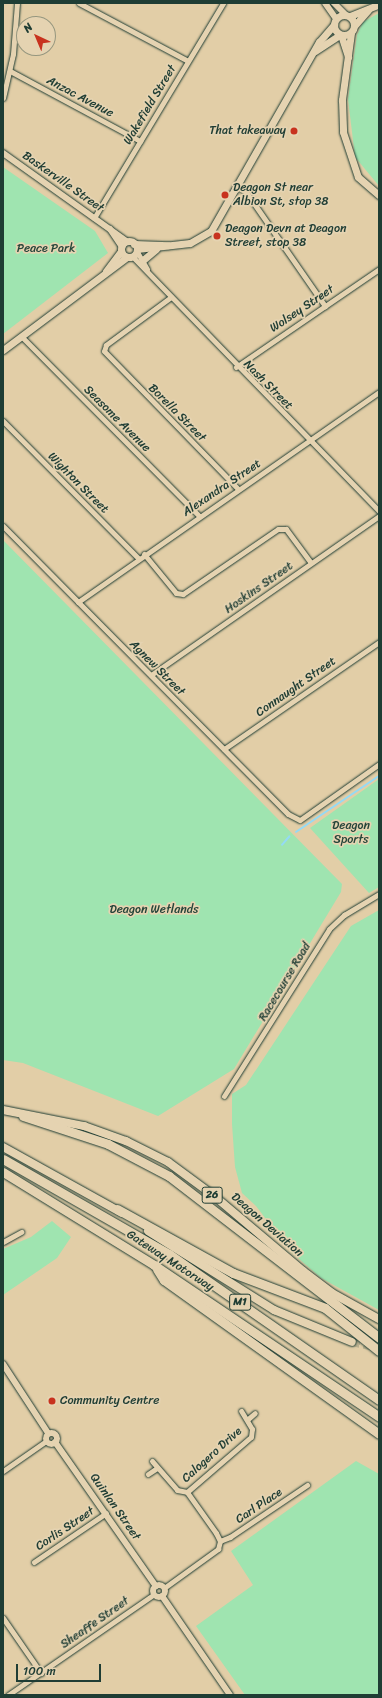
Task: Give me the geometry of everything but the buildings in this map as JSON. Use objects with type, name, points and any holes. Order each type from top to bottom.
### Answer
[{"type":"highway","name":"Deagon Deviation","points":[[3,1110],[23,1116],[61,1120],[109,1134],[168,1162],[213,1195],[320,1284],[379,1318]]},
{"type":"highway","points":[[23,1116],[108,1144],[169,1176],[379,1338]]},
{"type":"highway","points":[[3,1147],[233,1273],[325,1308],[379,1351]]},
{"type":"highway","name":"Gateway Motorway","points":[[3,1159],[169,1254],[379,1400]]},
{"type":"highway","name":"Gateway Motorway","points":[[3,1172],[154,1265],[379,1417]]},
{"type":"highway","points":[[117,1210],[274,1310],[352,1342]]},
{"type":"highway","points":[[154,1265],[164,1280],[379,1434]]},
{"type":"main road","points":[[122,249],[132,250],[158,248],[205,236],[216,224],[315,51],[335,22],[368,10],[379,4]]},
{"type":"main road","points":[[368,10],[355,25],[351,33],[342,100],[346,146],[358,177],[379,195]]},
{"type":"main road","points":[[348,16],[355,25]]},
{"type":"main road","points":[[335,22],[348,58]]},
{"type":"main road","points":[[315,51],[340,35],[351,33]]},
{"type":"main road","points":[[122,249],[132,250],[168,245]]},
{"type":"main road","points":[[143,260],[158,248]]},
{"type":"main road","points":[[106,271],[122,249]]},
{"type":"main road","points":[[3,350],[132,250]]},
{"type":"street","points":[[3,98],[10,71],[17,3]]},
{"type":"street","points":[[79,3],[188,62]]},
{"type":"street","name":"Wakefield Street","points":[[94,218],[223,3]]},
{"type":"street","points":[[325,3],[335,22]]},
{"type":"street","points":[[334,3],[348,16]]},
{"type":"street","name":"Anzac Avenue","points":[[10,71],[140,141]]},
{"type":"street","name":"Baskerville Street","points":[[3,153],[110,229],[132,250]]},
{"type":"street","points":[[237,186],[246,192],[325,306]]},
{"type":"street","name":"Baskerville Street","points":[[110,229],[122,249]]},
{"type":"street","name":"Nash Street","points":[[132,250],[143,260],[146,269]]},
{"type":"street","name":"Nash Street","points":[[132,250],[146,269],[236,367],[379,511]]},
{"type":"street","name":"Wolsey Street","points":[[236,367],[379,269]]},
{"type":"street","name":"Borella Street","points":[[171,297],[106,345],[104,351],[238,489]]},
{"type":"street","name":"Seasome Avenue","points":[[21,336],[199,516]]},
{"type":"street","name":"Alexandra Street","points":[[78,602],[138,558],[379,392]]},
{"type":"street","name":"Wighton Street","points":[[3,421],[138,558]]},
{"type":"street","name":"Hoskins Street","points":[[151,676],[379,516]]},
{"type":"street","name":"Agnew Street","points":[[3,526],[288,814],[300,820],[379,764]]},
{"type":"street","points":[[144,554],[176,593],[183,594],[278,529],[286,529],[311,563]]},
{"type":"street","name":"Connaught Street","points":[[224,749],[379,642]]},
{"type":"street","name":"Racecourse Road","points":[[224,1096],[329,930],[344,915],[379,894]]},
{"type":"street","points":[[3,1242],[21,1232]]},
{"type":"street","points":[[3,1364],[48,1433],[46,1440],[3,1471]]},
{"type":"street","name":"Calogero Drive","points":[[220,1541],[187,1492],[250,1437],[252,1428],[248,1419],[241,1411]]},
{"type":"street","name":"Calogero Drive","points":[[248,1419],[255,1413]]},
{"type":"street","name":"Quinlan Street","points":[[48,1433],[56,1435],[55,1442],[156,1586]]},
{"type":"street","points":[[46,1440],[55,1442]]},
{"type":"street","points":[[152,1461],[177,1490],[187,1492]]},
{"type":"street","points":[[148,1474],[157,1468]]},
{"type":"street","name":"Carl Place","points":[[220,1541],[230,1537],[307,1485]]},
{"type":"street","name":"Corlis Street","points":[[34,1562],[106,1513]]},
{"type":"street","points":[[220,1541],[218,1549],[164,1588],[162,1596],[230,1695]]},
{"type":"street","points":[[162,1596],[153,1595],[156,1586],[164,1588]]},
{"type":"street","name":"Sheaffe Street","points":[[8,1695],[153,1595]]},
{"type":"street","points":[[3,1618],[41,1673]]},
{"type":"green space","points":[[379,13],[379,186],[355,157],[348,99],[357,35],[363,22]]},
{"type":"green space","name":"Peace Park","points":[[3,167],[95,231],[108,253],[3,334]]},
{"type":"green space","name":"Deagon Wetlands","points":[[3,540],[342,884],[341,892],[234,1069],[158,1116],[23,1063],[3,1060]]},
{"type":"green space","name":"Deagon Sports","points":[[379,779],[379,887],[369,893],[310,828]]},
{"type":"green space","points":[[379,910],[379,1310],[321,1278],[291,1252],[256,1206],[242,1193],[235,1167],[232,1124],[232,1094],[246,1085],[351,926]]},
{"type":"green space","points":[[52,1221],[71,1237],[57,1258],[3,1295],[3,1249],[31,1237]]},
{"type":"green space","points":[[356,1461],[379,1474],[379,1695],[245,1695],[196,1626],[253,1585],[231,1551]]},
{"type":"waterway","points":[[296,832],[379,776]]},
{"type":"waterway","points":[[282,845],[289,837]]},
{"type":"tunnel","points":[[352,1342],[374,1347]]},
{"type":"place","name":"That takeaway","points":[[294,131]]},
{"type":"place","name":"Deagon St near Albion St, stop 38","points":[[225,195]]},
{"type":"place","name":"Deagon Devn at Deagon Street, stop 38","points":[[217,236]]},
{"type":"place","name":"Community Centre","points":[[52,1401]]}]
